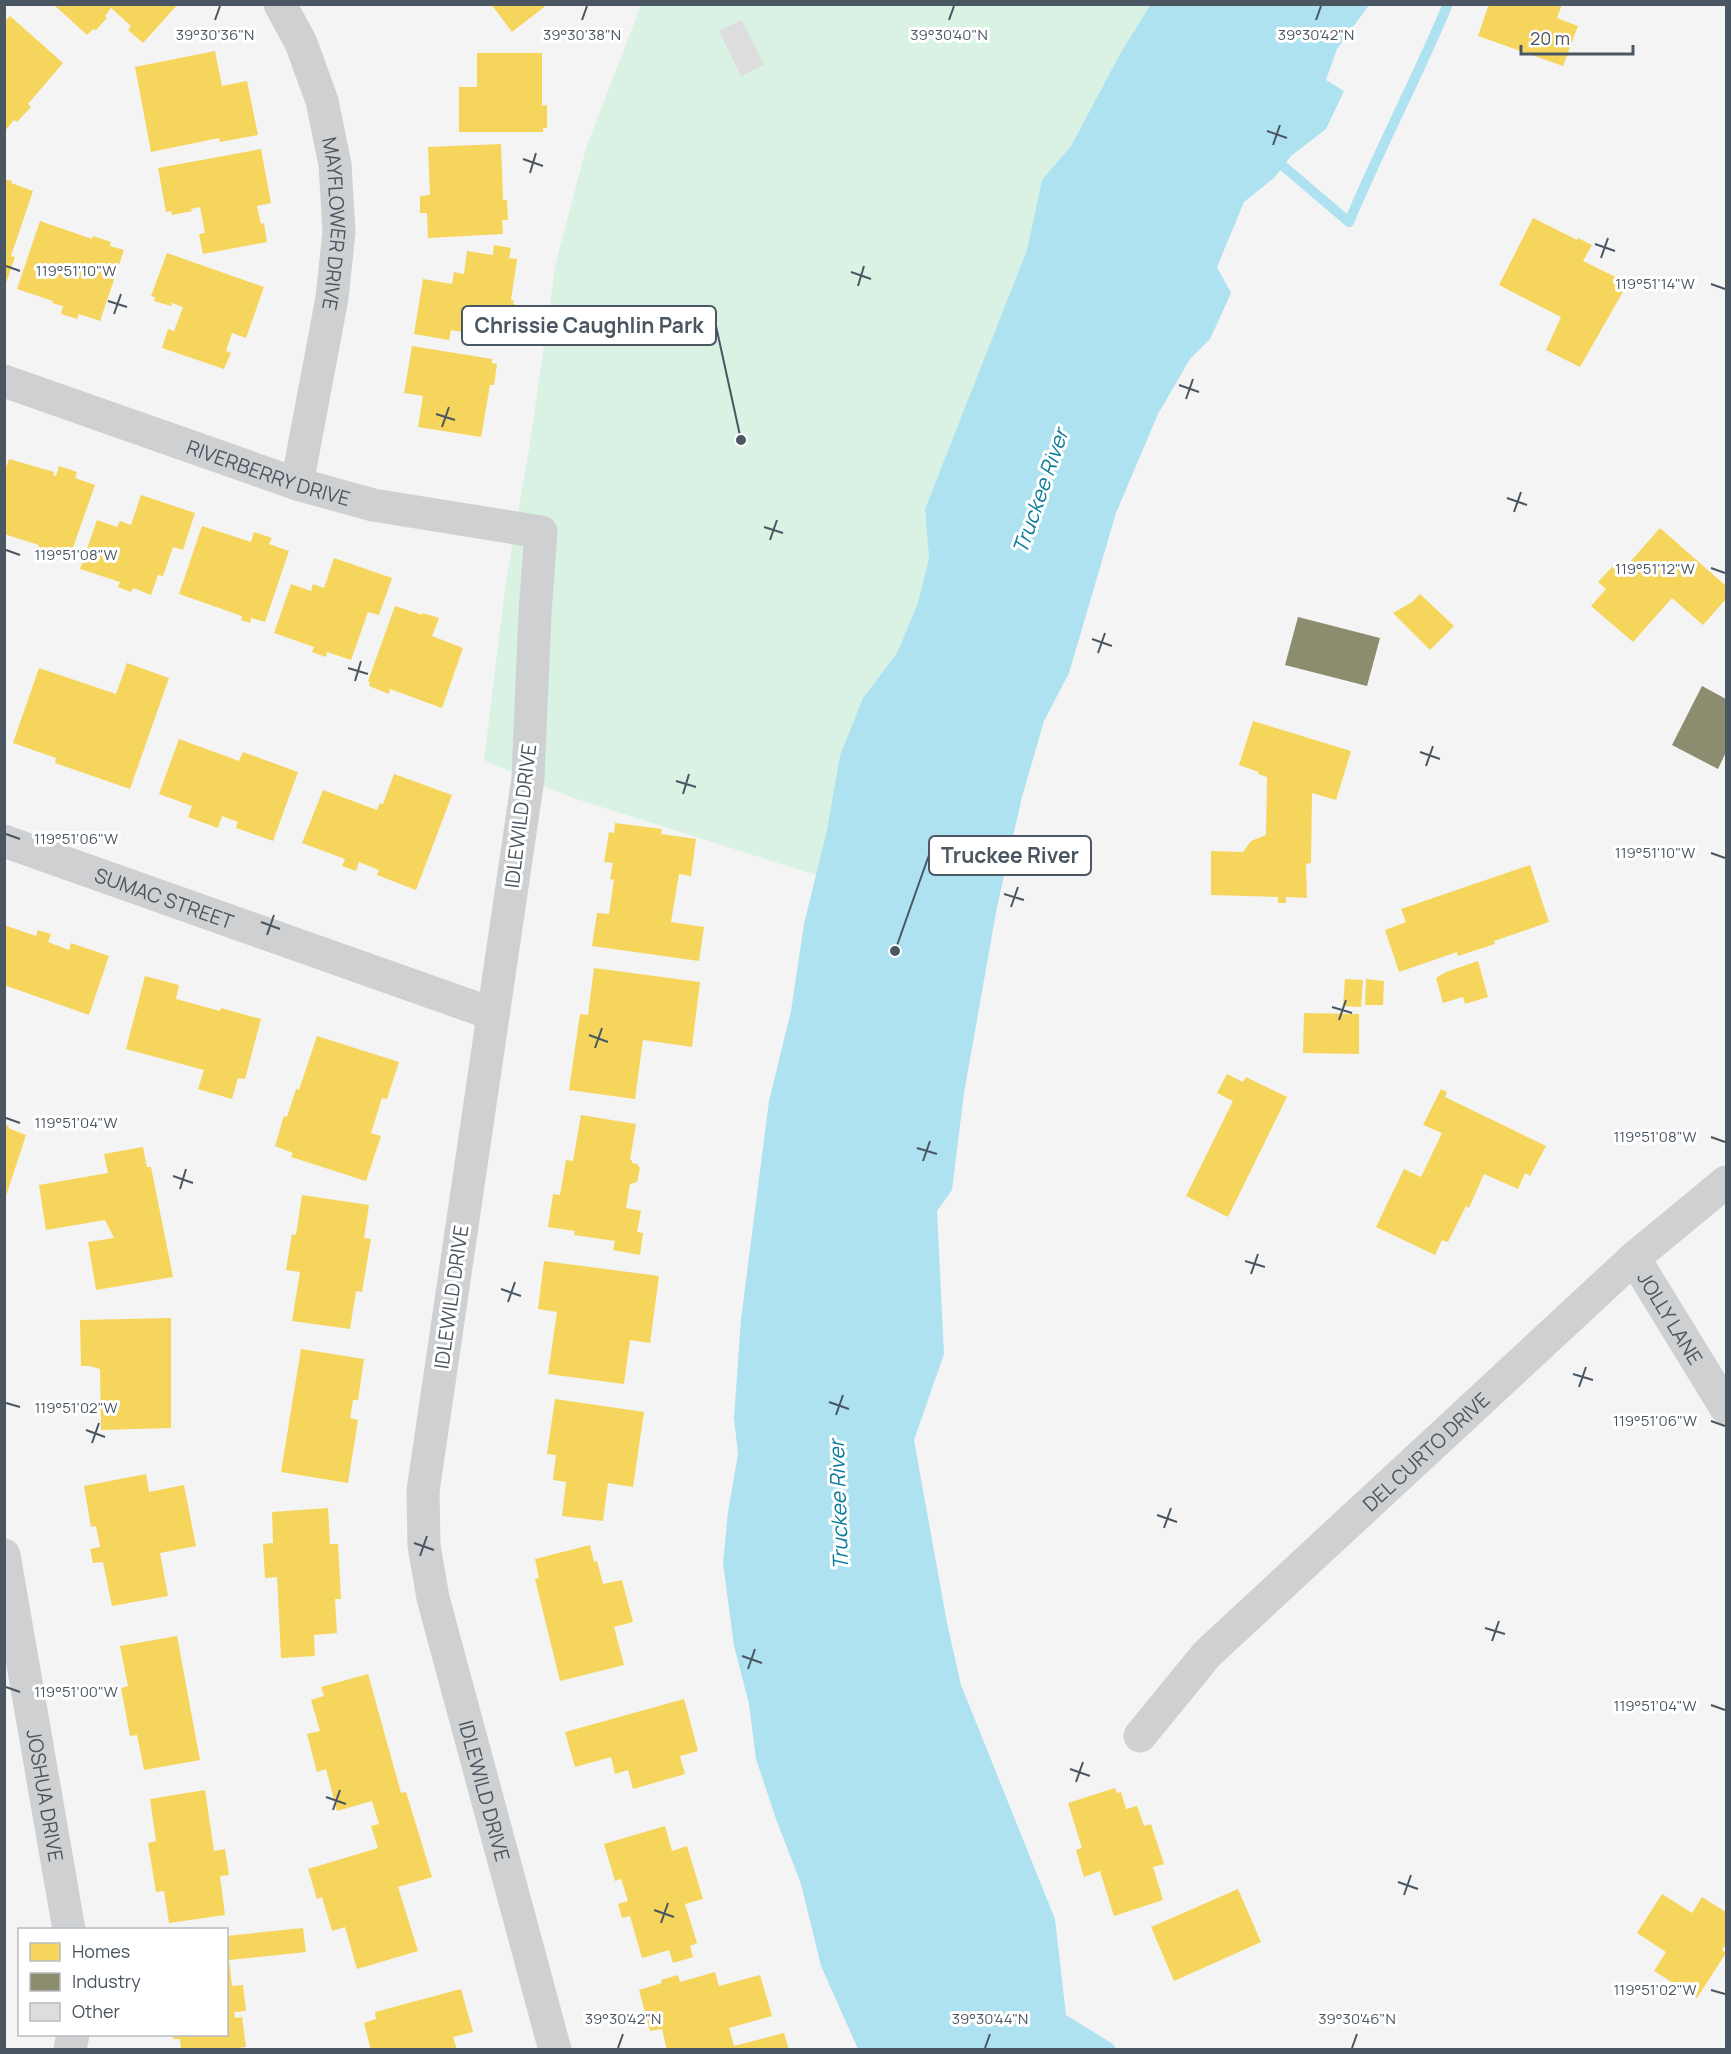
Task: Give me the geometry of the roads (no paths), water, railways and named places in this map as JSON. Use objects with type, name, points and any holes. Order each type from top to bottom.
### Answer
[{"type":"street","name":"MAYFLOWER DRIVE","points":[[280,4],[301,43],[322,101],[335,164],[339,232],[332,298],[297,484]]},
{"type":"street","name":"RIVERBERRY DRIVE","points":[[4,381],[297,484],[373,506],[541,532]]},
{"type":"street","name":"IDLEWILD DRIVE","points":[[541,532],[528,778],[423,1491],[424,1546],[436,1610],[555,2049]]},
{"type":"street","name":"SUMAC STREET","points":[[4,841],[493,1014]]},
{"type":"street","name":"DEL CURTO DRIVE","points":[[1140,1736],[1208,1654],[1634,1258],[1726,1182]]},
{"type":"street","name":"JOLLY LANE","points":[[1634,1258],[1726,1408]]},
{"type":"street","name":"JOSHUA DRIVE","points":[[4,1556],[69,1928]]},
{"type":"water","points":[[1151,4],[1369,5],[1337,49],[1326,80],[1344,91],[1326,129],[1291,156],[1275,177],[1244,202],[1217,267],[1231,293],[1210,339],[1190,359],[1158,414],[1116,513],[1069,673],[1044,721],[1022,797],[997,907],[964,1093],[952,1190],[937,1211],[944,1354],[914,1440],[947,1623],[961,1685],[1055,1919],[1066,2015],[1113,2044],[1116,2049],[858,2049],[821,1966],[801,1884],[756,1759],[749,1704],[734,1646],[723,1563],[728,1512],[738,1454],[734,1418],[741,1319],[769,1101],[791,1011],[804,924],[827,830],[840,756],[863,698],[897,653],[918,603],[929,558],[925,509],[1027,250],[1042,180],[1071,146],[1120,54]]},
{"type":"waterway","points":[[1283,166],[1349,222],[1448,4]]},
{"type":"place","name":"Chrissie Caughlin Park","points":[[741,440]]},
{"type":"place","name":"Truckee River","points":[[895,951]]}]
